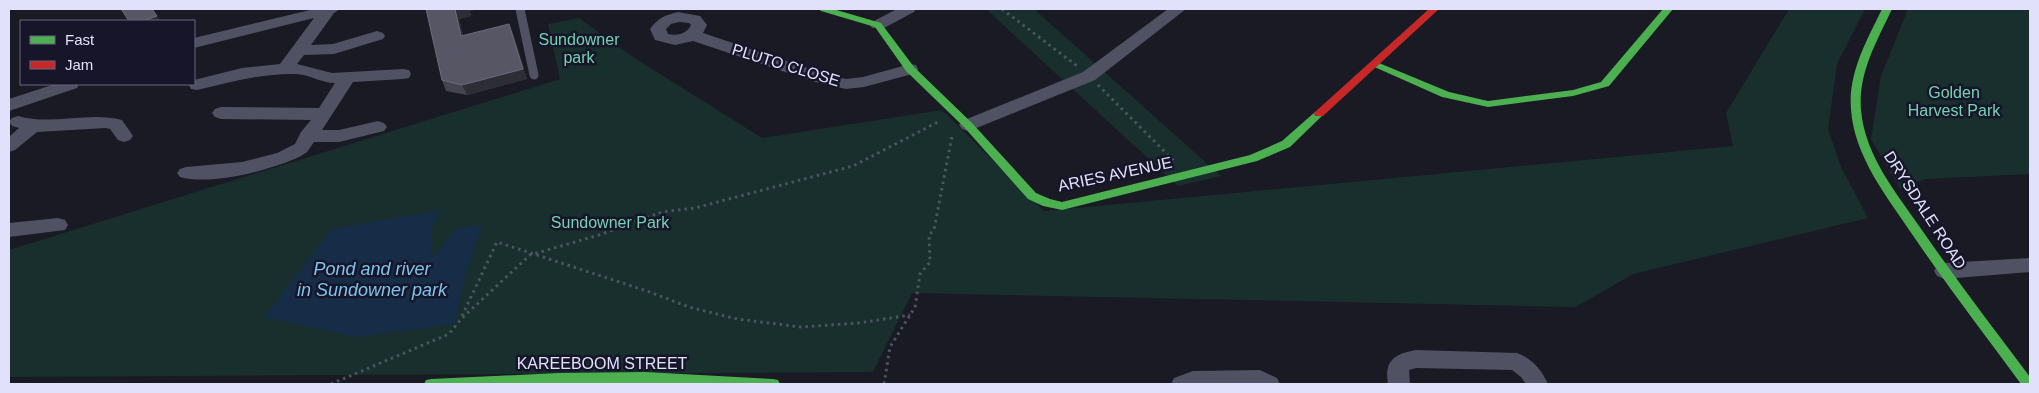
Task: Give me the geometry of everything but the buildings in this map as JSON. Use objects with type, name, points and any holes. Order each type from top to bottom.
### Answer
[{"type":"street","points":[[285,69],[330,9]]},
{"type":"street","points":[[195,43],[330,9]]},
{"type":"street","points":[[824,9],[878,25],[908,9]]},
{"type":"street","points":[[968,125],[1089,76],[1178,9]]},
{"type":"street","name":"ARIES AVENUE","points":[[878,25],[910,69],[968,125],[1032,196],[1047,203],[1062,206],[1253,158],[1286,144],[1375,65],[1434,9]]},
{"type":"street","points":[[1375,65],[1446,95],[1488,104],[1573,94],[1605,84],[1668,9]]},
{"type":"street","name":"DRYSDALE ROAD","points":[[1887,9],[1859,70],[1856,108],[1859,134],[1881,179],[1944,271],[2028,384]]},
{"type":"street","name":"PLUTO CLOSE","points":[[693,35],[821,78],[846,84],[864,82],[910,69]]},
{"type":"street","points":[[299,50],[334,49],[376,36]]},
{"type":"street","points":[[197,85],[242,72],[285,69],[301,69],[332,78],[403,74]]},
{"type":"street","points":[[186,173],[222,172],[284,157],[298,150],[348,77]]},
{"type":"street","points":[[9,105],[69,85]]},
{"type":"street","points":[[221,113],[324,114]]},
{"type":"street","points":[[9,146],[25,124],[106,122],[116,124],[124,136]]},
{"type":"street","points":[[307,136],[353,134],[378,128]]},
{"type":"street","points":[[9,230],[58,226]]},
{"type":"street","points":[[1944,271],[2030,265]]},
{"type":"street","points":[[1399,384],[1397,370],[1400,364],[1407,360],[1416,359],[1517,362],[1529,371],[1537,384]]},
{"type":"street","name":"KAREEBOOM STREET","points":[[431,384],[541,378],[669,378],[742,380],[773,384]]},
{"type":"street","points":[[1182,384],[1193,380],[1260,379],[1269,384]]},
{"type":"lane","points":[[520,9],[534,75]]},
{"type":"path","points":[[331,384],[449,334],[461,319],[530,255],[598,235],[662,212],[695,208],[853,166],[956,113]]},
{"type":"path","points":[[884,384],[890,347],[917,301],[920,274],[930,262],[929,235],[934,230],[956,113]]},
{"type":"path","points":[[461,319],[497,242],[530,255],[647,291],[689,307],[736,319],[801,327],[859,323],[910,315]]},
{"type":"green space","points":[[986,9],[1034,9],[1221,176],[1178,186]]},
{"type":"green space","name":"Sundowner Park","points":[[1789,9],[1865,9],[1837,64],[1828,129],[1841,167],[1868,218],[1633,274],[1576,307],[912,293],[873,372],[9,377],[9,250],[560,79],[548,24],[579,18],[633,57],[762,138],[942,110],[1044,211],[1733,146],[1726,113]]},
{"type":"green space","name":"Golden Harvest Park","points":[[1908,9],[2030,9],[2030,174],[1925,179],[1900,189],[1871,139],[1881,76]]},
{"type":"water","name":"Pond and river in Sundowner park","points":[[441,210],[432,227],[431,259],[456,229],[482,224],[465,277],[455,324],[355,337],[264,317],[331,229]]},
{"type":"traffic: fast","points":[[824,9],[878,25],[910,69],[968,125],[1032,196],[1047,203],[1062,206],[1253,158],[1286,144],[1319,114]]},
{"type":"traffic: fast","points":[[1375,65],[1446,95],[1488,104],[1573,93],[1605,84],[1668,9]]},
{"type":"traffic: fast","points":[[1887,9],[1865,57],[1858,82],[1856,109],[1863,143],[1879,175],[1898,205],[2028,384]]},
{"type":"traffic: fast","points":[[431,384],[602,377],[688,378],[773,384]]},
{"type":"traffic: jam","points":[[1319,114],[1434,9]]},
{"type":"park label","name":"Sundowner park","points":[[579,48]]}]
